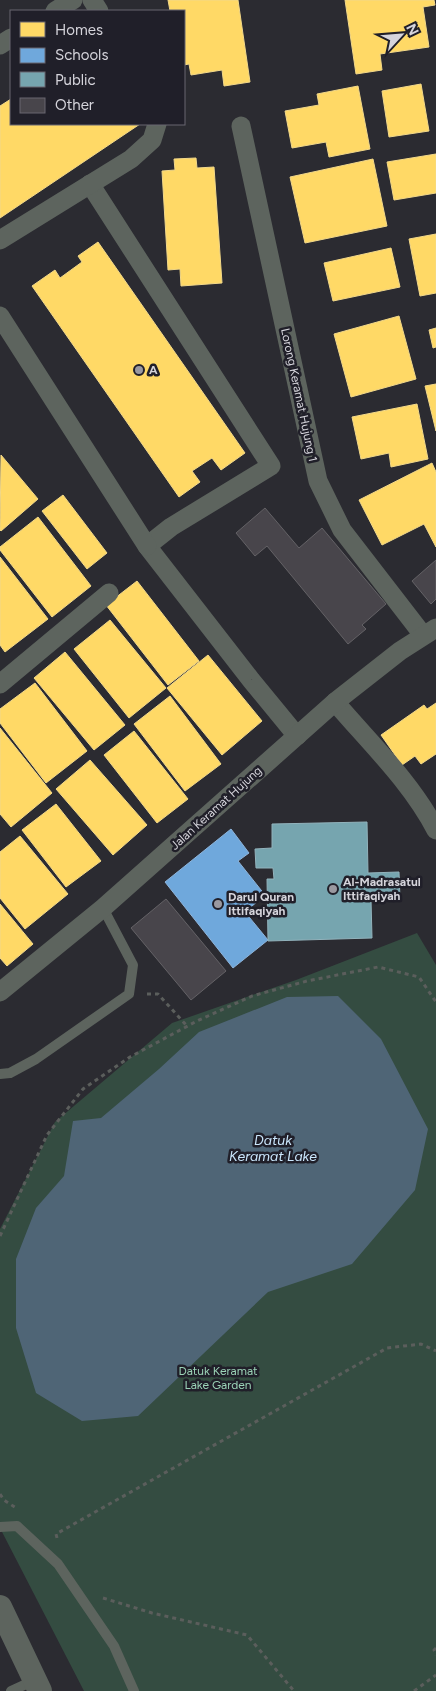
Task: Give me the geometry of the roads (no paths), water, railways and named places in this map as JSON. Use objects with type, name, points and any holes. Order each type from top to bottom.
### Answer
[{"type":"street","points":[[57,10],[73,0]]},
{"type":"street","points":[[0,240],[131,158],[152,140],[157,125]]},
{"type":"street","name":"Lorong Keramat Hujung 1","points":[[241,126],[318,481],[342,530],[429,632]]},
{"type":"street","points":[[90,184],[271,466],[171,527],[147,546]]},
{"type":"street","points":[[0,316],[147,546],[297,736]]},
{"type":"street","points":[[0,684],[109,593]]},
{"type":"street","name":"Jalan Keramat Hujung","points":[[0,992],[103,908],[335,702],[400,651],[429,632]]},
{"type":"street","points":[[335,702],[413,793],[436,830]]},
{"type":"street","points":[[0,1607],[38,1686]]},
{"type":"lane","points":[[0,1074],[10,1073],[36,1059],[129,994],[133,965],[103,908]]},
{"type":"lane","points":[[0,1527],[17,1526],[58,1564],[114,1646],[134,1691]]},
{"type":"lane","points":[[11,1691],[38,1686]]},
{"type":"water","name":"Datuk Keramat Lake","points":[[338,996],[381,1039],[428,1129],[415,1190],[352,1264],[268,1292],[138,1416],[82,1421],[36,1393],[16,1328],[16,1259],[36,1208],[64,1176],[73,1121],[101,1118],[199,1032],[287,997]]},
{"type":"place","name":"A","points":[[139,370]]},
{"type":"place","name":"Al-Madrasatul Ittifaqiyah","points":[[333,889]]},
{"type":"place","name":"Darul Quran Ittifaqiyah","points":[[218,904]]},
{"type":"park label","name":"Datuk Keramat Lake Garden","points":[[218,1378]]}]
